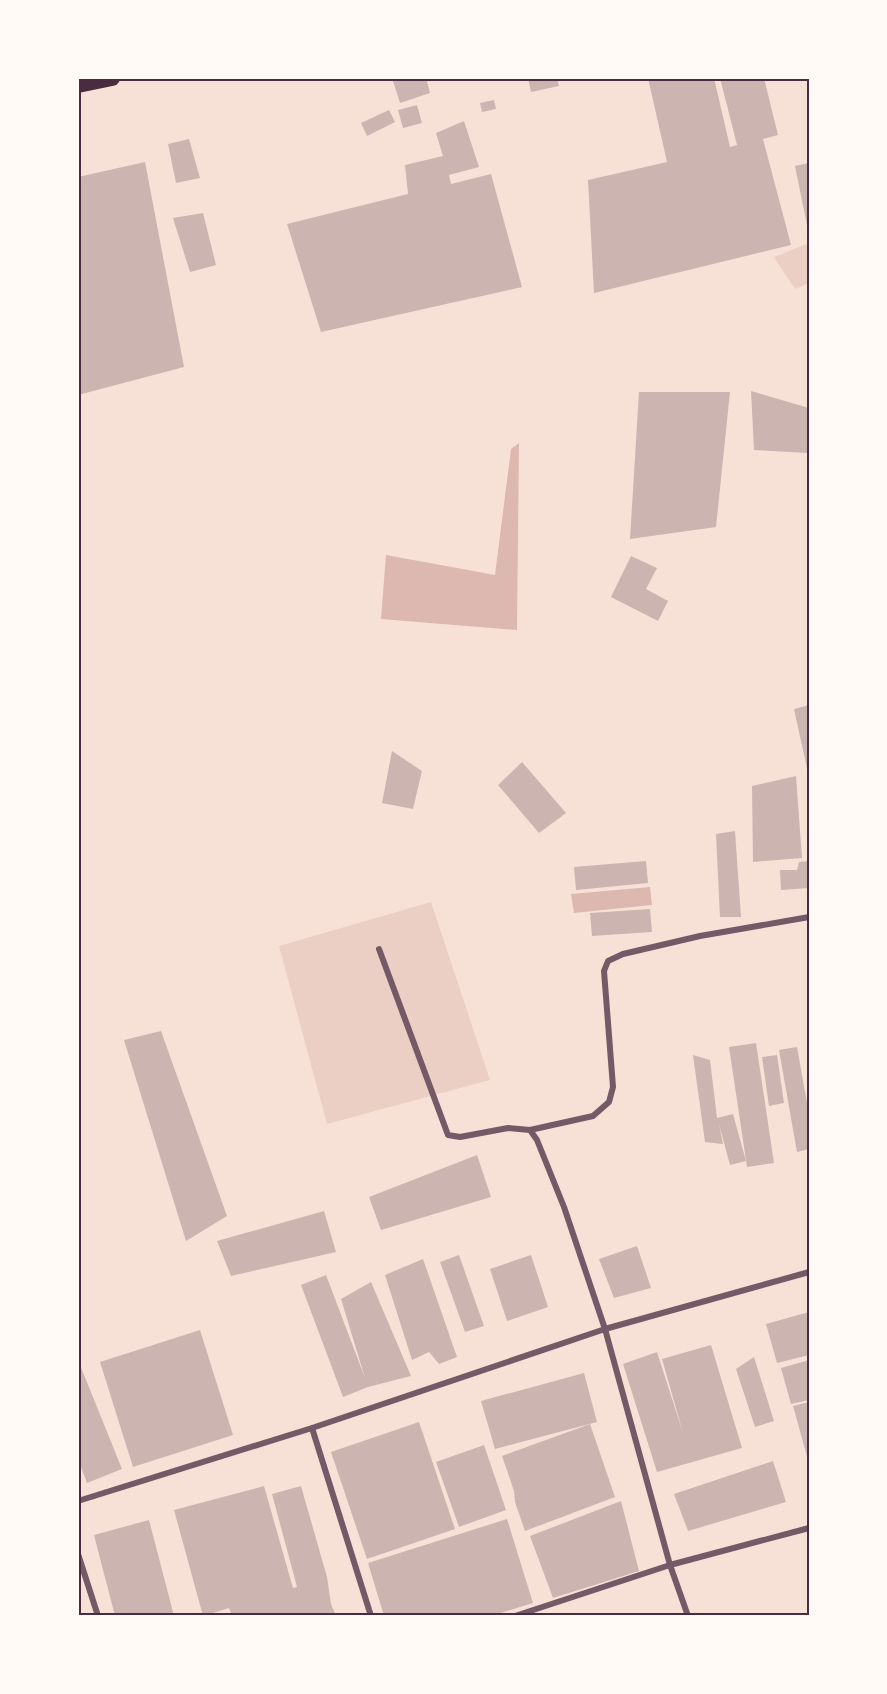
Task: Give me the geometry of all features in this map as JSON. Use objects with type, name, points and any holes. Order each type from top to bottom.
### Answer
[{"type":"highway","points":[[78,85],[112,78]]},
{"type":"street","points":[[379,949],[448,1135],[460,1137],[508,1128],[530,1130],[593,1116],[609,1102],[613,1087],[604,971],[608,961],[623,954],[700,936],[809,917]]},
{"type":"street","points":[[530,1130],[537,1140],[564,1207],[605,1329],[670,1564],[688,1616]]},
{"type":"street","points":[[78,1501],[312,1428],[605,1329],[809,1272]]},
{"type":"street","points":[[312,1428],[371,1616]]},
{"type":"street","points":[[515,1616],[670,1564],[809,1528]]},
{"type":"street","points":[[78,1554],[98,1616]]},
{"type":"shaded area","points":[[809,243],[809,283],[795,289],[774,257]]},
{"type":"shaded area","points":[[519,443],[517,630],[381,619],[386,555],[495,575],[511,449]]},
{"type":"shaded area","points":[[650,887],[652,905],[574,913],[571,894]]},
{"type":"shaded area","points":[[431,902],[490,1080],[327,1124],[279,946]]},
{"type":"building","points":[[392,78],[426,78],[430,93],[400,103]]},
{"type":"building","points":[[528,78],[557,78],[559,86],[531,92]]},
{"type":"building","points":[[648,78],[714,78],[730,147],[737,145],[720,78],[764,78],[778,135],[763,139],[791,245],[594,293],[588,180],[667,162]]},
{"type":"building","points":[[494,100],[496,109],[482,112],[480,103]]},
{"type":"building","points":[[417,105],[422,123],[403,128],[398,110]]},
{"type":"building","points":[[389,110],[395,122],[367,136],[361,123]]},
{"type":"building","points":[[464,121],[479,167],[449,175],[451,184],[491,174],[522,287],[321,332],[287,224],[408,194],[405,165],[443,156],[436,133]]},
{"type":"building","points":[[189,139],[200,178],[176,183],[168,144]]},
{"type":"building","points":[[145,162],[184,367],[78,395],[78,177]]},
{"type":"building","points":[[809,163],[809,230],[808,230],[795,166]]},
{"type":"building","points":[[203,213],[216,265],[190,272],[173,218]]},
{"type":"building","points":[[751,391],[809,408],[809,453],[754,450]]},
{"type":"building","points":[[639,392],[730,392],[716,527],[630,539]]},
{"type":"building","points":[[631,556],[657,568],[646,589],[668,601],[658,621],[611,597]]},
{"type":"building","points":[[809,705],[809,773],[808,773],[794,709]]},
{"type":"building","points":[[392,751],[422,771],[413,809],[382,803]]},
{"type":"building","points":[[522,762],[566,813],[539,833],[498,785]]},
{"type":"building","points":[[796,776],[802,858],[753,862],[752,786]]},
{"type":"building","points":[[735,831],[741,917],[720,917],[716,834]]},
{"type":"building","points":[[646,861],[648,883],[576,890],[574,867]]},
{"type":"building","points":[[809,861],[809,888],[781,890],[780,870],[797,870],[799,862]]},
{"type":"building","points":[[650,909],[652,932],[592,936],[590,913]]},
{"type":"building","points":[[161,1031],[227,1216],[186,1241],[124,1040]]},
{"type":"building","points":[[756,1043],[774,1163],[747,1167],[729,1047]]},
{"type":"building","points":[[797,1047],[809,1114],[809,1149],[797,1152],[779,1050]]},
{"type":"building","points":[[693,1055],[710,1060],[717,1118],[733,1114],[746,1161],[730,1165],[719,1124],[723,1144],[705,1142]]},
{"type":"building","points":[[777,1055],[784,1103],[769,1106],[762,1057]]},
{"type":"building","points":[[477,1155],[491,1197],[381,1230],[369,1197]]},
{"type":"building","points":[[324,1211],[336,1252],[231,1276],[217,1241]]},
{"type":"building","points":[[637,1246],[651,1288],[614,1298],[599,1259]]},
{"type":"building","points":[[459,1255],[484,1326],[465,1332],[440,1262]]},
{"type":"building","points":[[531,1255],[548,1307],[507,1321],[490,1269]]},
{"type":"building","points":[[423,1259],[457,1357],[439,1364],[429,1352],[412,1360],[385,1275]]},
{"type":"building","points":[[326,1275],[365,1378],[341,1299],[371,1282],[411,1376],[368,1387],[343,1397],[301,1285]]},
{"type":"building","points":[[809,1312],[809,1355],[777,1363],[766,1324]]},
{"type":"building","points":[[200,1330],[233,1435],[133,1467],[100,1362]]},
{"type":"building","points":[[711,1345],[742,1448],[657,1472],[623,1364],[657,1352],[683,1433],[662,1359]]},
{"type":"building","points":[[754,1357],[774,1421],[755,1427],[736,1369]]},
{"type":"building","points":[[78,1360],[122,1469],[87,1483],[78,1459]]},
{"type":"building","points":[[809,1360],[809,1400],[791,1404],[781,1368]]},
{"type":"building","points":[[584,1373],[597,1422],[495,1449],[481,1401]]},
{"type":"building","points":[[809,1402],[809,1460],[808,1460],[793,1406]]},
{"type":"building","points":[[419,1422],[455,1529],[367,1559],[331,1452]]},
{"type":"building","points":[[590,1424],[615,1497],[525,1531],[502,1456]]},
{"type":"building","points":[[484,1445],[506,1510],[459,1527],[436,1462]]},
{"type":"building","points":[[773,1461],[786,1502],[688,1531],[674,1494]]},
{"type":"building","points":[[264,1486],[293,1588],[297,1587],[272,1494],[301,1486],[336,1616],[232,1616],[229,1608],[203,1616],[174,1510]]},
{"type":"building","points":[[621,1501],[639,1571],[553,1598],[530,1536]]},
{"type":"building","points":[[507,1519],[533,1603],[491,1616],[384,1616],[368,1563]]},
{"type":"building","points":[[149,1520],[174,1616],[115,1616],[94,1535]]}]
